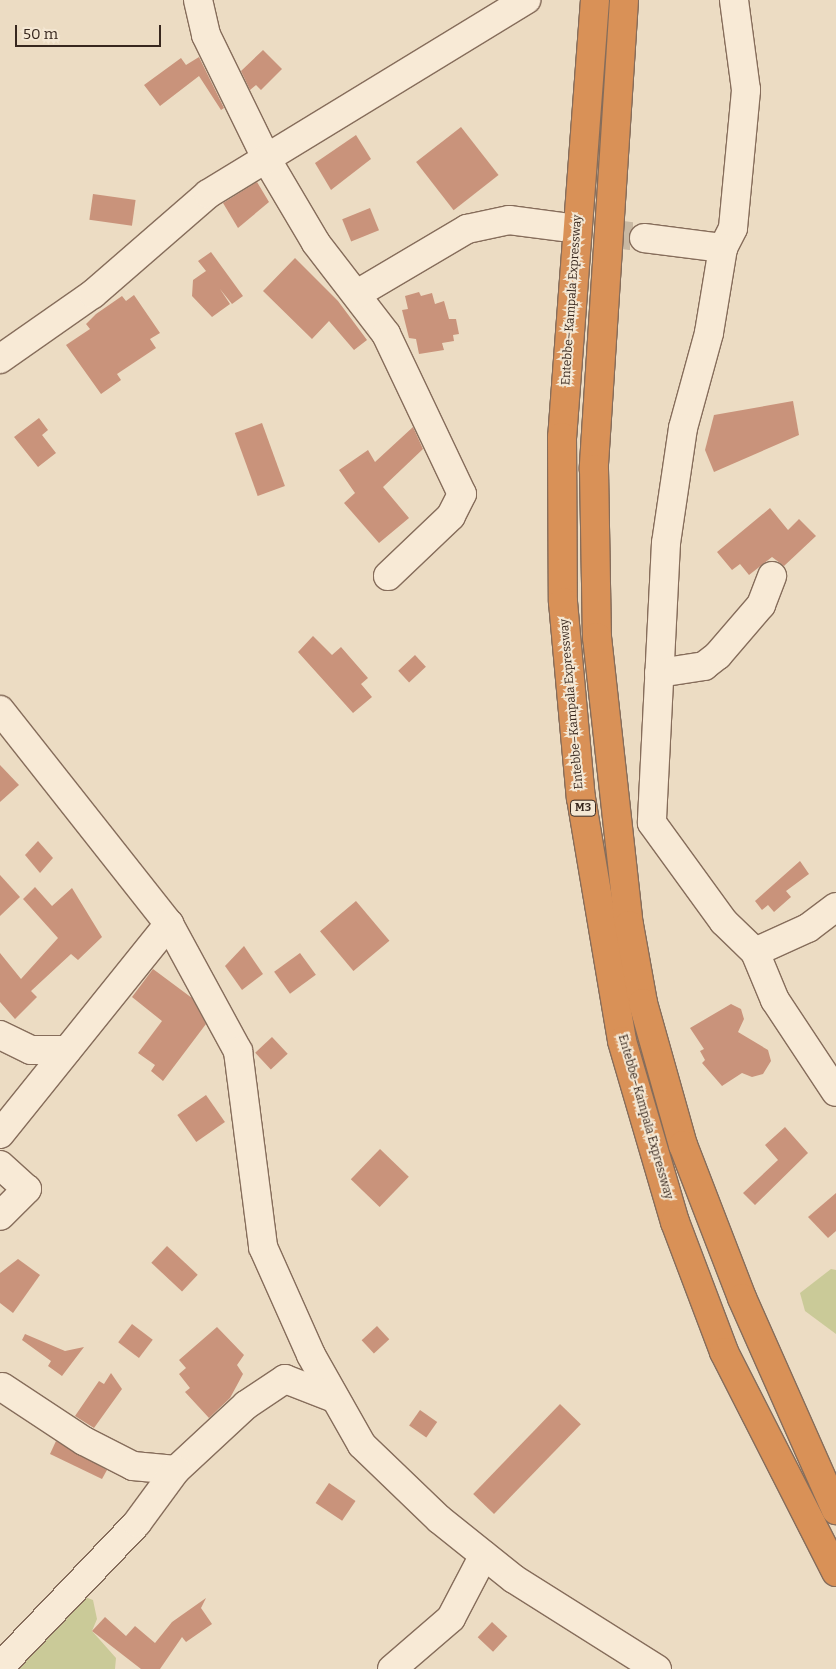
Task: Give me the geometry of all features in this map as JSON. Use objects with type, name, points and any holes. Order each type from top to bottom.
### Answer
[{"type":"highway","name":"Entebbe–Kampala Expressway","points":[[595,0],[562,438],[563,602],[581,798],[622,1041],[675,1222],[724,1352],[836,1572]]},
{"type":"highway","name":"M3","points":[[624,0],[594,469],[597,637],[629,925],[643,1003],[683,1145],[742,1298],[836,1510]]},
{"type":"street","points":[[198,0],[206,35],[267,160],[316,243],[386,334],[462,494],[452,516],[388,576]]},
{"type":"street","points":[[0,359],[93,294],[208,194],[267,160],[526,0]]},
{"type":"street","points":[[734,0],[746,90],[733,228],[723,248],[709,333],[683,428],[670,518],[659,673],[652,823],[724,922],[755,952],[775,1000],[836,1092]]},
{"type":"street","points":[[357,294],[467,229],[509,220],[562,227]]},
{"type":"street","points":[[644,238],[723,248]]},
{"type":"street","points":[[659,673],[704,666],[718,655],[761,605],[772,576]]},
{"type":"street","points":[[0,710],[169,924],[238,1051],[263,1247],[334,1398],[362,1445],[484,1555],[514,1579],[658,1669]]},
{"type":"street","points":[[755,952],[808,928],[836,907]]},
{"type":"street","points":[[0,1134],[169,924]]},
{"type":"street","points":[[0,1035],[31,1050],[67,1050]]},
{"type":"street","points":[[0,1165],[28,1189],[0,1216]]},
{"type":"street","points":[[0,1667],[137,1522],[176,1470],[246,1405],[285,1378],[334,1398]]},
{"type":"street","points":[[2,1386],[84,1441],[133,1466],[176,1470]]},
{"type":"street","points":[[392,1669],[451,1618],[484,1555]]},
{"type":"green space","points":[[831,1269],[836,1270],[836,1334],[805,1311],[800,1293]]},
{"type":"green space","points":[[77,1594],[93,1600],[97,1619],[92,1631],[116,1658],[115,1669],[5,1669]]},
{"type":"building","points":[[263,50],[282,69],[261,90],[256,85],[250,90],[241,71]]},
{"type":"building","points":[[199,57],[224,108],[221,110],[199,76],[160,106],[144,85],[181,58],[186,65]]},
{"type":"building","points":[[461,127],[499,175],[454,210],[416,162]]},
{"type":"building","points":[[356,135],[371,159],[331,190],[315,163]]},
{"type":"building","points":[[257,182],[269,202],[238,228],[223,203]]},
{"type":"building","points":[[93,194],[136,200],[132,226],[89,220]]},
{"type":"building","points":[[370,208],[379,230],[351,241],[342,219]]},
{"type":"building","points":[[211,252],[243,296],[232,304],[220,289],[230,304],[212,317],[192,296],[193,280],[206,271],[198,261]]},
{"type":"building","points":[[295,258],[338,301],[367,340],[354,350],[329,321],[312,339],[263,291]]},
{"type":"building","points":[[419,292],[421,296],[432,293],[435,304],[444,301],[449,319],[456,319],[459,334],[453,335],[454,341],[442,343],[444,350],[419,354],[416,339],[409,338],[402,310],[408,309],[405,296]]},
{"type":"building","points":[[134,295],[160,333],[150,339],[156,348],[117,374],[121,380],[101,394],[66,345],[90,329],[86,324],[96,314],[122,296],[126,301]]},
{"type":"building","points":[[793,401],[799,435],[714,472],[705,450],[714,415]]},
{"type":"building","points":[[39,418],[48,430],[42,435],[56,453],[38,467],[14,437]]},
{"type":"building","points":[[262,423],[285,486],[258,496],[235,433]]},
{"type":"building","points":[[413,427],[423,449],[383,487],[409,518],[379,543],[344,503],[355,493],[339,470],[368,450],[375,462]]},
{"type":"building","points":[[770,508],[788,530],[799,519],[816,536],[784,566],[772,557],[749,575],[740,564],[732,570],[717,552]]},
{"type":"building","points":[[313,636],[332,655],[341,647],[368,678],[361,684],[372,697],[353,713],[298,652]]},
{"type":"building","points":[[415,655],[426,667],[409,682],[398,671]]},
{"type":"building","points":[[0,765],[19,785],[0,802]]},
{"type":"building","points":[[38,841],[53,858],[40,873],[25,855]]},
{"type":"building","points":[[800,861],[809,874],[786,891],[791,897],[774,912],[768,905],[762,910],[755,901]]},
{"type":"building","points":[[0,875],[20,897],[0,916]]},
{"type":"building","points":[[35,887],[52,906],[72,888],[102,937],[78,960],[71,954],[31,991],[37,997],[15,1019],[0,1002],[0,953],[21,979],[58,938],[23,899]]},
{"type":"building","points":[[356,901],[389,941],[353,971],[320,931]]},
{"type":"building","points":[[244,946],[263,974],[242,990],[225,966]]},
{"type":"building","points":[[300,953],[316,975],[290,994],[274,972]]},
{"type":"building","points":[[153,969],[192,998],[206,1024],[163,1081],[151,1071],[155,1065],[138,1053],[162,1021],[132,997]]},
{"type":"building","points":[[731,1004],[741,1009],[744,1019],[738,1032],[768,1050],[771,1061],[763,1074],[752,1077],[742,1073],[722,1086],[702,1063],[705,1060],[700,1051],[704,1049],[690,1028]]},
{"type":"building","points":[[272,1037],[288,1054],[271,1070],[255,1053]]},
{"type":"building","points":[[206,1095],[225,1122],[196,1142],[177,1115]]},
{"type":"building","points":[[785,1127],[808,1153],[755,1205],[743,1193],[778,1160],[765,1145]]},
{"type":"building","points":[[380,1149],[409,1177],[380,1207],[351,1179]]},
{"type":"building","points":[[836,1193],[836,1231],[828,1238],[808,1217]]},
{"type":"building","points":[[167,1246],[198,1275],[182,1291],[151,1263]]},
{"type":"building","points":[[18,1259],[40,1275],[13,1313],[0,1303],[0,1273]]},
{"type":"building","points":[[132,1324],[153,1340],[139,1358],[118,1342]]},
{"type":"building","points":[[377,1326],[389,1339],[374,1353],[362,1340]]},
{"type":"building","points":[[217,1327],[244,1355],[237,1365],[243,1374],[230,1398],[209,1418],[185,1392],[190,1388],[179,1374],[186,1368],[179,1360]]},
{"type":"building","points":[[25,1334],[65,1351],[84,1347],[62,1376],[48,1366],[51,1361],[22,1340]]},
{"type":"building","points":[[111,1373],[122,1389],[94,1428],[75,1416],[99,1381],[104,1384]]},
{"type":"building","points":[[560,1404],[581,1424],[494,1514],[473,1494]]},
{"type":"building","points":[[420,1410],[437,1422],[426,1438],[409,1426]]},
{"type":"building","points":[[56,1441],[107,1470],[102,1479],[50,1454]]},
{"type":"building","points":[[329,1483],[356,1501],[342,1521],[316,1503]]},
{"type":"building","points":[[206,1598],[201,1608],[212,1624],[186,1642],[182,1637],[160,1669],[141,1669],[92,1631],[105,1617],[126,1636],[135,1626],[155,1643],[172,1622]]},
{"type":"building","points":[[492,1622],[507,1636],[493,1652],[478,1637]]},
{"type":"tunnel","points":[[562,227],[644,238]]}]
